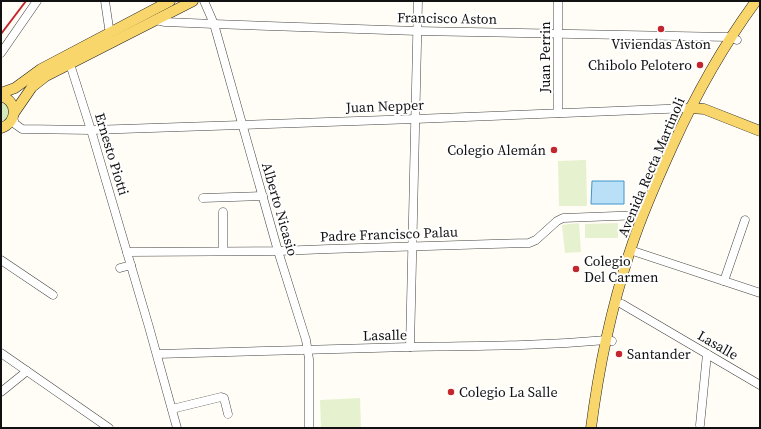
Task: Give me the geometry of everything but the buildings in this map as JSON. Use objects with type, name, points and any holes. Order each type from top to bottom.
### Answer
[{"type":"main road","points":[[1,95],[15,88],[41,69],[170,1]]},
{"type":"main road","points":[[7,123],[30,90],[35,84],[46,76],[192,1]]},
{"type":"main road","name":"Avenida Recta Martinoli","points":[[734,38],[756,1]]},
{"type":"main road","name":"Avenida Recta Martinoli","points":[[591,428],[598,383],[609,340],[622,304],[633,252],[643,215],[663,168],[715,64],[760,6]]},
{"type":"main road","points":[[1,95],[11,102],[13,107],[7,123]]},
{"type":"main road","name":"Avenida Recta Martinoli","points":[[598,428],[609,340],[616,300],[633,252],[694,108]]},
{"type":"main road","name":"Juan Nepper","points":[[694,108],[704,109],[760,131]]},
{"type":"street","points":[[1,53],[37,1]]},
{"type":"street","points":[[105,1],[109,28],[111,32]]},
{"type":"street","name":"Alberto Nicasio","points":[[204,1],[214,24],[278,251],[306,340],[309,359],[309,428]]},
{"type":"street","points":[[410,347],[418,1]]},
{"type":"street","name":"Juan Perrin","points":[[558,1],[558,113]]},
{"type":"street","name":"Francisco Aston","points":[[156,20],[165,22],[417,31],[734,38]]},
{"type":"street","name":"Ernesto Piotti","points":[[70,64],[131,265]]},
{"type":"street","name":"Juan Nepper","points":[[7,123],[15,124],[22,129],[91,130],[694,108]]},
{"type":"street","points":[[203,198],[263,196]]},
{"type":"street","points":[[223,212],[223,251]]},
{"type":"street","name":"Padre Francisco Palau","points":[[127,252],[278,251],[529,242],[536,240],[556,220],[563,218],[643,215]]},
{"type":"street","points":[[724,281],[745,220]]},
{"type":"street","points":[[633,252],[760,293]]},
{"type":"street","points":[[1,260],[53,295]]},
{"type":"street","points":[[120,268],[131,265],[158,354],[177,428]]},
{"type":"street","name":"Lasalle","points":[[622,304],[760,385]]},
{"type":"street","name":"Lasalle","points":[[158,354],[567,344],[609,340]]},
{"type":"street","points":[[1,353],[109,428]]},
{"type":"street","points":[[700,425],[707,354]]},
{"type":"street","points":[[1,392],[27,371]]},
{"type":"street","points":[[172,409],[221,396],[224,398],[228,414]]},
{"type":"green space","points":[[1,100],[9,108],[9,116],[1,123]]},
{"type":"green space","points":[[586,160],[587,206],[559,206],[558,161]]},
{"type":"green space","points":[[579,223],[581,252],[565,253],[562,225]]},
{"type":"green space","points":[[618,223],[618,238],[585,238],[585,224]]},
{"type":"green space","points":[[360,398],[361,428],[321,428],[320,400]]},
{"type":"water","points":[[592,181],[624,181],[624,204],[591,204]]},
{"type":"railway","points":[[1,34],[26,1]]},
{"type":"place","name":"Viviendas Aston","points":[[661,29]]},
{"type":"place","name":"Chibolo Pelotero","points":[[700,65]]},
{"type":"place","name":"Colegio Alemán","points":[[554,150]]},
{"type":"place","name":"Colegio Del Carmen","points":[[576,269]]},
{"type":"place","name":"Santander","points":[[619,354]]},
{"type":"place","name":"Colegio La Salle","points":[[451,392]]}]
